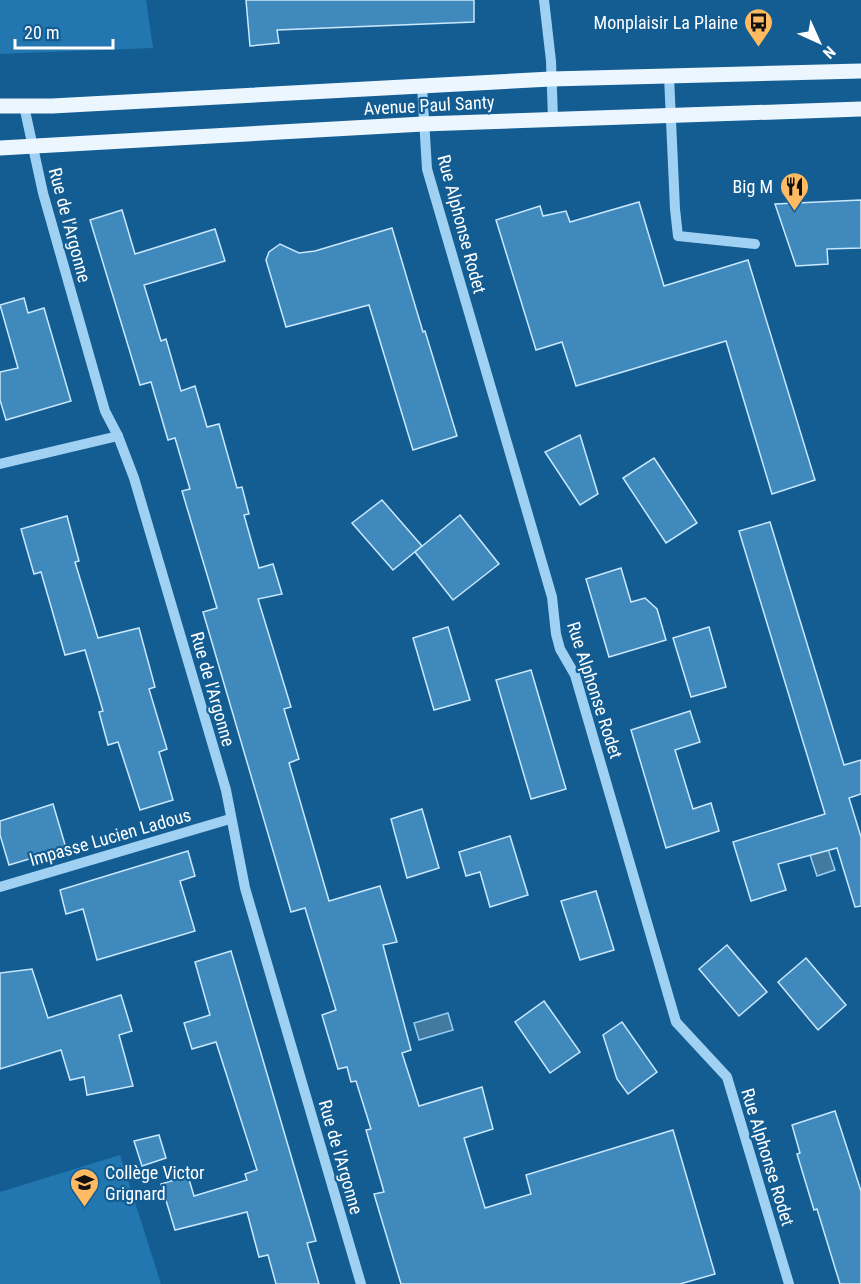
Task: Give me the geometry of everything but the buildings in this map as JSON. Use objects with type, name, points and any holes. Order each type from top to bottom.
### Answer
[{"type":"main road","name":"Avenue Paul Santy","points":[[0,106],[52,106],[551,79],[861,71]]},
{"type":"main road","name":"Avenue Paul Santy","points":[[0,147],[423,124],[861,109]]},
{"type":"street","points":[[544,0],[551,61],[553,119]]},
{"type":"street","points":[[669,76],[678,236],[755,244]]},
{"type":"street","name":"Rue Alphonse Rodet","points":[[422,86],[427,169],[552,597],[560,649],[575,675],[676,1022],[727,1077],[789,1284]]},
{"type":"street","name":"Rue de l'Argonne","points":[[24,106],[43,193],[105,411],[118,436],[134,478],[226,790],[245,888],[361,1284]]},
{"type":"street","points":[[0,464],[118,436]]},
{"type":"street","name":"Impasse Lucien Ladous","points":[[0,887],[230,819]]},
{"type":"shaded area","points":[[0,0],[146,0],[153,48],[0,54]]},
{"type":"shaded area","points":[[823,834],[835,870],[817,876],[805,840]]},
{"type":"shaded area","points":[[448,1013],[453,1030],[419,1040],[414,1023]]},
{"type":"shaded area","name":"Collège Victor Grignard","points":[[120,1155],[161,1284],[0,1284],[0,1192]]},
{"type":"place","name":"Monplaisir La Plaine","points":[[759,48]]},
{"type":"place","name":"Big M","points":[[794,212]]},
{"type":"place","name":"Collège Victor Grignard","points":[[84,1208]]}]
